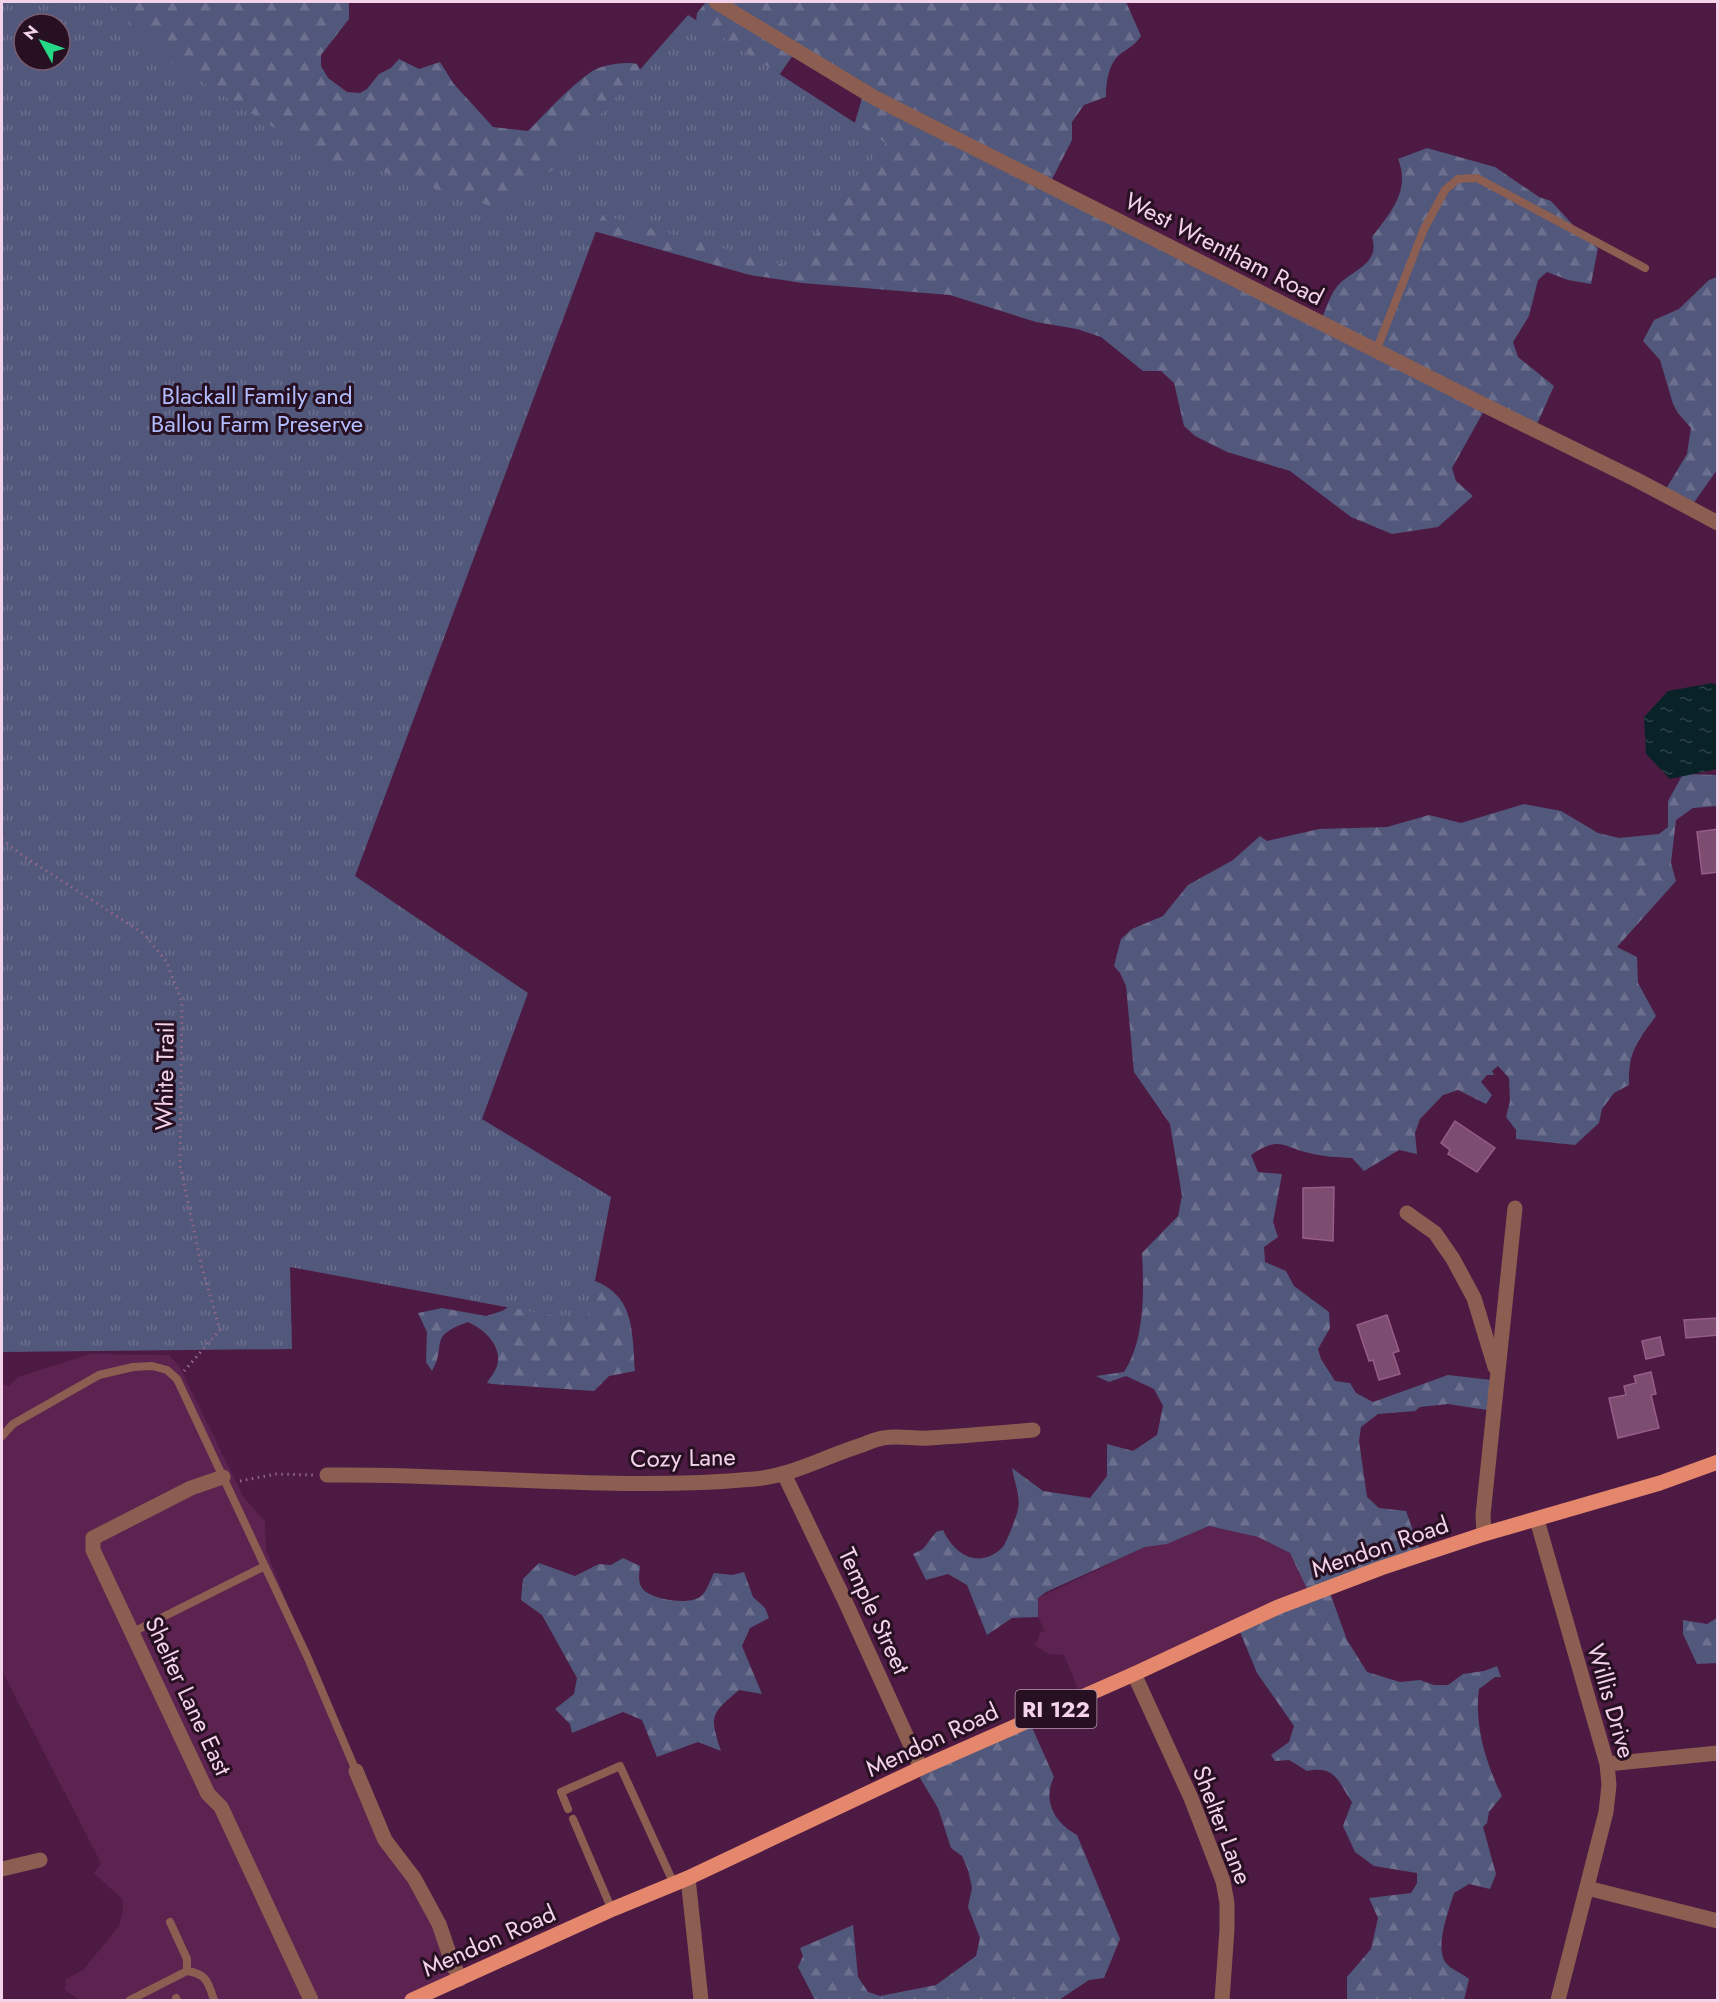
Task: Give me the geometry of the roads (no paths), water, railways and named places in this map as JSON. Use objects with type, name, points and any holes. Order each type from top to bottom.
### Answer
[{"type":"main road","name":"Mendon Road","points":[[412,2001],[681,1881],[921,1768],[1134,1674],[1278,1607],[1381,1568],[1484,1534],[1660,1483],[1718,1462]]},
{"type":"street","name":"West Wrentham Road","points":[[716,2],[875,98],[1635,479],[1718,523]]},
{"type":"street","points":[[1484,1534],[1483,1515],[1515,1209]]},
{"type":"street","points":[[1407,1213],[1435,1233],[1454,1259],[1473,1298],[1497,1373]]},
{"type":"street","name":"Cozy Lane","points":[[327,1475],[385,1474],[478,1480],[653,1483],[757,1479],[784,1474],[884,1437],[972,1436],[1033,1430]]},
{"type":"street","name":"Temple Street","points":[[784,1474],[921,1768]]},
{"type":"street","name":"Shelter Lane East","points":[[225,1482],[191,1488],[93,1538],[93,1550],[208,1794],[222,1807],[311,2001]]},
{"type":"street","name":"Willis Drive","points":[[1537,1520],[1607,1764],[1609,1785],[1606,1812],[1558,2001]]},
{"type":"street","name":"Shelter Lane","points":[[1134,1674],[1191,1798],[1222,1881],[1227,1903],[1222,2001]]},
{"type":"street","points":[[1607,1764],[1718,1753]]},
{"type":"street","points":[[356,1771],[385,1840],[414,1878],[434,1913],[460,1979]]},
{"type":"street","points":[[2,1869],[40,1860]]},
{"type":"street","points":[[681,1881],[697,1999]]},
{"type":"street","points":[[1587,1888],[1718,1921]]},
{"type":"lane","points":[[1376,351],[1424,229],[1445,190],[1458,179],[1477,178],[1645,268]]},
{"type":"lane","points":[[2,1436],[13,1424],[99,1375],[133,1367],[152,1366],[167,1370],[177,1379],[307,1656],[356,1771]]},
{"type":"lane","points":[[133,1632],[265,1566]]},
{"type":"lane","points":[[568,1809],[561,1792],[620,1766],[681,1881]]},
{"type":"lane","points":[[573,1819],[612,1910]]},
{"type":"lane","points":[[170,1922],[187,1959],[187,1971]]},
{"type":"lane","points":[[130,2001],[187,1971],[202,1975],[208,1983],[214,2001]]},
{"type":"water","points":[[1712,683],[1717,685],[1717,769],[1670,779],[1646,754],[1644,717],[1668,691]]},
{"type":"park label","name":"Blackall Family and Ballou Farm Preserve","points":[[257,410]]}]
